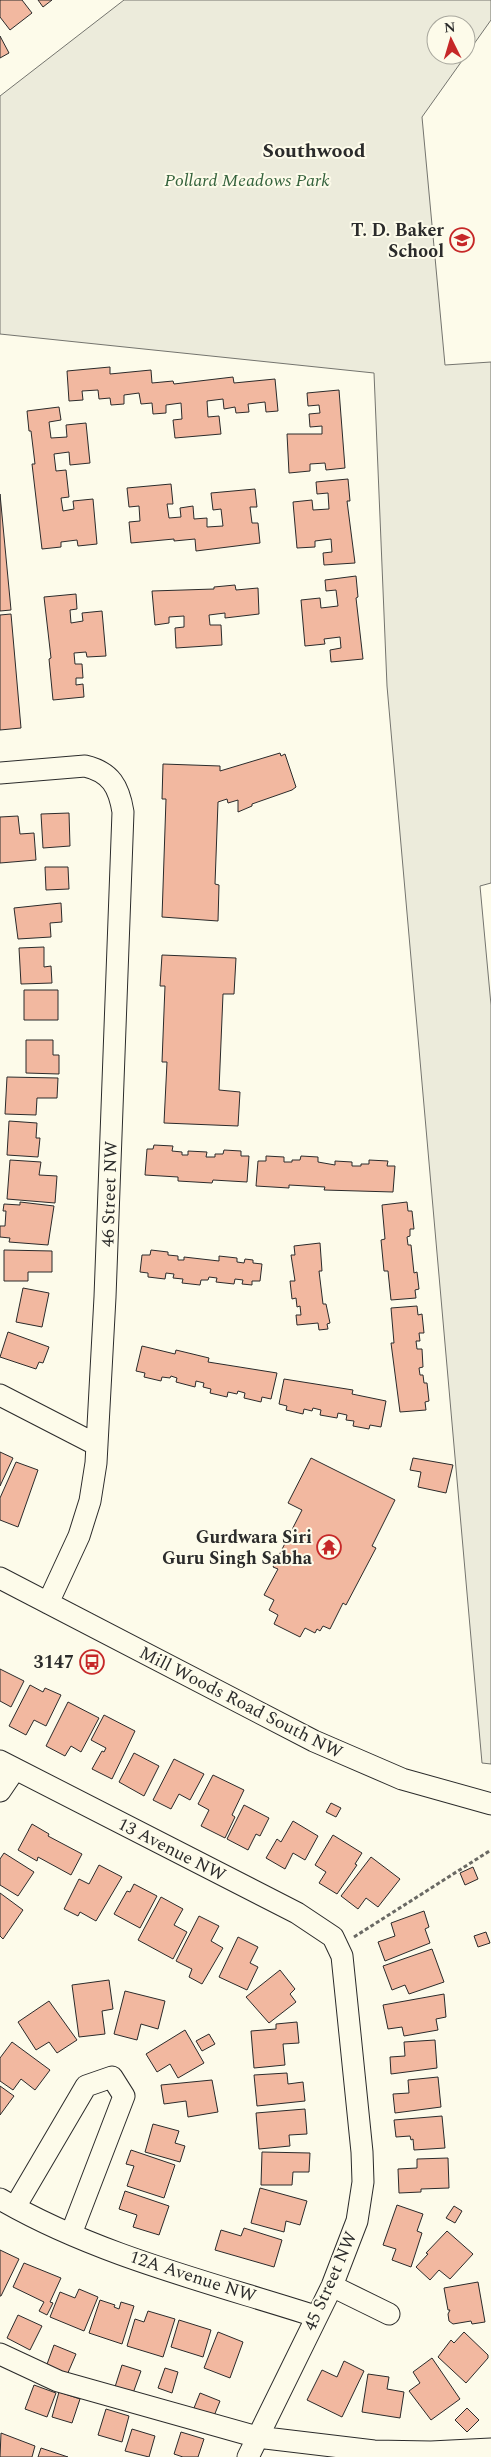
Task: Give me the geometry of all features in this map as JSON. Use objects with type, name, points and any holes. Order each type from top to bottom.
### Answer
[{"type":"street","name":"46 Street NW","points":[[0,773],[85,766],[96,768],[112,779],[118,789],[123,812],[98,1445],[94,1482],[85,1518],[48,1603]]},
{"type":"street","points":[[0,1396],[98,1445]]},
{"type":"street","name":"Mill Woods Road South NW","points":[[0,1578],[314,1741],[402,1779],[491,1804]]},
{"type":"street","points":[[0,1791],[8,1765]]},
{"type":"street","name":"13 Avenue NW","points":[[8,1765],[297,1913],[324,1928],[333,1937],[338,1946]]},
{"type":"street","name":"45 Street NW","points":[[248,2457],[315,2316],[332,2286],[357,2221],[362,2182],[362,2152],[345,1969],[338,1946]]},
{"type":"street","name":"12A Avenue NW","points":[[72,2234],[124,2096],[112,2077],[86,2086],[7,2203],[72,2234],[145,2261],[315,2316]]},
{"type":"street","points":[[332,2286],[389,2314]]},
{"type":"street","points":[[0,2354],[58,2381],[257,2437],[374,2451],[431,2452],[491,2449]]},
{"type":"path","points":[[338,1946],[357,1936],[491,1850]]},
{"type":"green space","name":"Pollard Meadows Park","points":[[124,0],[491,0],[491,20],[476,41],[476,15],[426,15],[426,65],[459,65],[422,117],[445,365],[491,362],[491,883],[480,886],[491,1005],[491,1764],[482,1763],[387,686],[374,373],[0,334],[0,96]]},
{"type":"building","points":[[0,0],[22,0],[32,13],[10,30],[0,17]]},
{"type":"building","points":[[38,0],[52,0],[43,7]]},
{"type":"building","points":[[0,36],[9,53],[0,58]]},
{"type":"building","points":[[110,367],[110,374],[151,370],[152,383],[173,381],[174,384],[233,377],[234,383],[275,379],[278,411],[266,412],[265,402],[248,404],[249,412],[236,413],[235,407],[224,409],[223,399],[207,401],[208,417],[219,416],[221,434],[175,438],[173,420],[182,419],[181,403],[166,405],[166,413],[153,414],[152,403],[141,404],[139,393],[124,395],[124,404],[111,405],[110,398],[99,399],[98,390],[82,391],[83,400],[69,401],[67,371]]},
{"type":"building","points":[[339,390],[345,468],[326,470],[325,463],[310,464],[310,471],[289,473],[287,434],[322,434],[322,426],[310,427],[309,414],[320,413],[319,405],[308,406],[307,393]]},
{"type":"building","points":[[59,407],[61,420],[49,422],[51,438],[67,437],[66,425],[86,423],[90,463],[70,465],[69,452],[54,454],[56,471],[66,470],[69,497],[61,498],[63,511],[74,509],[73,501],[93,499],[97,544],[78,546],[77,540],[61,542],[61,547],[42,549],[32,464],[35,464],[27,411]]},
{"type":"building","points":[[348,479],[350,501],[347,501],[355,563],[324,565],[323,553],[332,552],[331,539],[315,541],[315,547],[297,548],[293,502],[312,500],[313,510],[329,509],[328,493],[317,494],[316,482]]},
{"type":"building","points":[[171,484],[173,504],[167,504],[169,518],[181,517],[180,508],[193,506],[194,519],[207,518],[207,527],[223,526],[221,509],[213,510],[211,493],[255,489],[257,507],[250,507],[252,523],[258,523],[260,543],[196,551],[195,539],[131,543],[129,522],[140,521],[139,506],[129,507],[127,488]]},
{"type":"building","points":[[0,494],[11,610],[0,611]]},
{"type":"building","points":[[356,576],[358,597],[356,598],[363,659],[331,662],[330,650],[341,648],[340,637],[324,639],[325,644],[305,646],[301,600],[320,598],[321,608],[338,606],[336,590],[326,591],[325,580]]},
{"type":"building","points":[[235,585],[236,590],[258,588],[259,614],[225,618],[225,613],[209,615],[210,625],[221,625],[222,645],[176,648],[175,628],[184,627],[184,616],[169,617],[169,623],[155,625],[152,591],[214,589],[214,587]]},
{"type":"building","points":[[76,594],[77,609],[70,610],[71,623],[83,621],[82,613],[102,611],[106,656],[87,657],[86,652],[74,653],[75,664],[82,664],[83,678],[76,678],[76,685],[83,684],[84,697],[53,700],[49,659],[51,658],[44,597]]},
{"type":"building","points":[[11,614],[21,728],[0,730],[0,615]]},
{"type":"building","points":[[280,753],[281,756],[285,754],[296,787],[252,804],[252,806],[238,812],[238,800],[228,803],[227,799],[218,802],[215,884],[219,885],[218,921],[162,917],[166,799],[162,799],[163,764],[220,766],[220,771]]},
{"type":"building","points":[[69,813],[70,846],[43,848],[41,814]]},
{"type":"building","points":[[18,816],[20,834],[34,833],[36,860],[0,863],[0,817]]},
{"type":"building","points":[[45,867],[68,867],[69,889],[46,890]]},
{"type":"building","points":[[61,903],[62,922],[50,923],[51,937],[18,939],[14,908]]},
{"type":"building","points":[[44,947],[44,967],[51,966],[52,983],[21,984],[19,948]]},
{"type":"building","points":[[162,955],[236,958],[234,994],[223,994],[219,1090],[240,1092],[238,1126],[164,1123],[167,1062],[162,1062],[165,986],[160,986]]},
{"type":"building","points":[[24,990],[58,990],[58,1020],[24,1020]]},
{"type":"building","points":[[26,1040],[53,1040],[53,1055],[59,1055],[59,1074],[26,1073]]},
{"type":"building","points":[[7,1077],[58,1078],[57,1098],[37,1098],[36,1115],[5,1114]]},
{"type":"building","points":[[9,1121],[37,1123],[36,1138],[40,1138],[38,1157],[7,1155]]},
{"type":"building","points":[[154,1145],[173,1146],[172,1151],[182,1152],[182,1155],[188,1155],[188,1151],[207,1152],[206,1157],[215,1157],[215,1154],[223,1154],[224,1150],[241,1151],[241,1156],[249,1156],[247,1182],[213,1180],[212,1183],[178,1181],[178,1177],[145,1175],[147,1149],[153,1149]]},
{"type":"building","points":[[266,1156],[284,1157],[284,1162],[300,1160],[301,1156],[318,1157],[318,1162],[335,1165],[335,1161],[352,1162],[352,1166],[369,1164],[369,1160],[388,1161],[387,1166],[395,1166],[393,1192],[324,1190],[325,1187],[289,1185],[289,1188],[256,1186],[258,1161],[266,1161]]},
{"type":"building","points":[[10,1160],[41,1162],[39,1175],[57,1176],[55,1203],[7,1199]]},
{"type":"building","points":[[20,1202],[54,1206],[48,1245],[9,1242],[10,1238],[0,1237],[0,1226],[5,1226],[6,1211],[3,1211],[4,1204],[20,1205]]},
{"type":"building","points":[[407,1202],[408,1211],[412,1211],[414,1229],[410,1229],[410,1236],[407,1237],[408,1245],[411,1245],[414,1273],[417,1272],[419,1289],[415,1290],[416,1298],[391,1300],[388,1271],[384,1271],[381,1240],[385,1239],[382,1205]]},
{"type":"building","points":[[320,1243],[322,1271],[319,1271],[323,1304],[326,1304],[330,1323],[327,1324],[328,1329],[319,1330],[318,1323],[297,1325],[296,1315],[301,1315],[300,1306],[297,1307],[296,1298],[292,1299],[290,1281],[295,1281],[291,1255],[295,1255],[294,1246]]},
{"type":"building","points":[[4,1250],[52,1251],[52,1272],[28,1272],[28,1281],[4,1281]]},
{"type":"building","points":[[151,1250],[168,1252],[168,1255],[178,1256],[178,1260],[184,1260],[184,1257],[219,1261],[219,1256],[237,1258],[237,1262],[244,1263],[245,1259],[253,1260],[253,1263],[262,1264],[260,1281],[252,1281],[252,1285],[242,1284],[243,1280],[235,1279],[234,1284],[216,1282],[217,1278],[209,1277],[208,1280],[201,1280],[200,1285],[182,1283],[183,1279],[173,1278],[174,1274],[166,1273],[165,1279],[148,1277],[148,1273],[140,1272],[142,1255],[150,1255]]},
{"type":"building","points":[[23,1288],[49,1293],[42,1327],[16,1322]]},
{"type":"building","points":[[417,1306],[418,1315],[422,1314],[424,1333],[419,1333],[420,1341],[416,1341],[417,1349],[422,1349],[423,1367],[419,1368],[420,1375],[423,1375],[424,1383],[427,1383],[429,1401],[425,1402],[426,1410],[400,1412],[391,1343],[394,1343],[391,1308]]},
{"type":"building","points":[[8,1332],[49,1347],[43,1363],[39,1362],[36,1369],[0,1357]]},
{"type":"building","points":[[142,1346],[175,1354],[176,1350],[209,1358],[208,1362],[277,1373],[271,1399],[262,1397],[261,1402],[244,1398],[245,1393],[238,1391],[237,1394],[228,1392],[227,1397],[210,1393],[211,1389],[203,1387],[204,1383],[196,1381],[195,1387],[176,1382],[177,1378],[171,1376],[170,1378],[162,1377],[161,1381],[144,1377],[145,1373],[136,1371]]},
{"type":"building","points":[[284,1379],[353,1390],[352,1394],[386,1401],[381,1427],[370,1425],[369,1429],[353,1426],[354,1421],[346,1420],[347,1415],[338,1413],[337,1418],[320,1415],[321,1410],[313,1408],[312,1411],[304,1409],[303,1414],[286,1410],[287,1406],[279,1404]]},
{"type":"building","points":[[0,1452],[13,1458],[0,1486]]},
{"type":"building","name":"Gurdwara Siri Guru Singh Sabha","points":[[311,1458],[395,1500],[372,1546],[376,1548],[346,1605],[343,1603],[330,1629],[323,1626],[320,1631],[317,1629],[315,1633],[305,1628],[300,1637],[274,1624],[278,1615],[269,1610],[274,1600],[264,1595],[278,1569],[273,1567],[302,1510],[288,1503]]},
{"type":"building","points":[[413,1458],[453,1465],[446,1493],[418,1487],[421,1472],[410,1470]]},
{"type":"building","points":[[16,1462],[38,1470],[18,1527],[0,1520],[0,1498]]},
{"type":"building","points":[[0,1669],[24,1681],[11,1707],[0,1701]]},
{"type":"building","points":[[30,1685],[43,1692],[45,1688],[61,1695],[46,1726],[34,1720],[26,1735],[9,1726]]},
{"type":"building","points":[[68,1702],[99,1718],[81,1752],[71,1746],[65,1756],[46,1746]]},
{"type":"building","points":[[104,1715],[135,1731],[112,1779],[92,1769],[102,1751],[104,1752],[106,1748],[91,1740]]},
{"type":"building","points":[[134,1753],[159,1766],[144,1796],[119,1782]]},
{"type":"building","points":[[174,1759],[204,1774],[190,1800],[179,1794],[171,1809],[153,1800]]},
{"type":"building","points":[[213,1775],[244,1790],[232,1815],[235,1817],[225,1838],[201,1826],[209,1810],[198,1804]]},
{"type":"building","points":[[331,1803],[341,1808],[336,1817],[326,1812]]},
{"type":"building","points":[[244,1805],[269,1818],[260,1836],[256,1834],[248,1850],[227,1839]]},
{"type":"building","points":[[293,1821],[318,1836],[305,1860],[293,1853],[285,1869],[266,1858],[277,1839],[281,1842]]},
{"type":"building","points":[[32,1824],[49,1834],[48,1836],[82,1854],[71,1875],[38,1857],[37,1861],[18,1850]]},
{"type":"building","points":[[333,1835],[362,1853],[355,1864],[357,1865],[337,1894],[319,1883],[326,1872],[315,1865]]},
{"type":"building","points":[[4,1853],[34,1872],[18,1896],[0,1885],[0,1859]]},
{"type":"building","points":[[371,1857],[400,1879],[378,1907],[366,1898],[358,1909],[341,1896]]},
{"type":"building","points":[[99,1865],[122,1877],[96,1921],[80,1912],[78,1916],[64,1909],[79,1879],[89,1884]]},
{"type":"building","points":[[473,1867],[478,1879],[465,1885],[460,1873]]},
{"type":"building","points":[[134,1884],[157,1896],[140,1928],[114,1914],[127,1891],[130,1892]]},
{"type":"building","points":[[0,1893],[23,1910],[3,1939],[0,1936]]},
{"type":"building","points":[[161,1897],[183,1909],[174,1925],[187,1932],[173,1959],[138,1940]]},
{"type":"building","points":[[424,1911],[429,1927],[425,1929],[430,1943],[385,1961],[378,1942],[395,1936],[391,1923]]},
{"type":"building","points":[[199,1916],[219,1926],[211,1941],[223,1948],[202,1984],[189,1977],[192,1969],[176,1961]]},
{"type":"building","points":[[486,1932],[490,1943],[478,1947],[474,1936]]},
{"type":"building","points":[[238,1937],[258,1947],[250,1963],[258,1967],[247,1990],[219,1977]]},
{"type":"building","points":[[432,1949],[444,1982],[409,1994],[405,1985],[392,1990],[383,1966]]},
{"type":"building","points":[[280,1970],[295,1989],[290,1994],[296,2002],[269,2023],[246,1997]]},
{"type":"building","points":[[109,1980],[113,2009],[102,2011],[105,2034],[79,2037],[72,1985]]},
{"type":"building","points":[[125,1991],[165,2001],[158,2029],[141,2024],[137,2040],[114,2034]]},
{"type":"building","points":[[444,1994],[446,2017],[436,2019],[438,2030],[404,2036],[402,2027],[388,2029],[383,2005]]},
{"type":"building","points":[[49,2001],[77,2040],[57,2053],[49,2042],[36,2050],[18,2022]]},
{"type":"building","points":[[297,2022],[299,2043],[283,2044],[285,2065],[254,2068],[251,2031],[276,2029],[276,2024]]},
{"type":"building","points":[[185,2030],[204,2063],[178,2078],[170,2064],[157,2072],[146,2054]]},
{"type":"building","points":[[209,2034],[215,2044],[202,2051],[196,2041]]},
{"type":"building","points":[[435,2040],[437,2068],[391,2074],[390,2057],[405,2056],[404,2042]]},
{"type":"building","points":[[12,2042],[50,2070],[35,2090],[21,2079],[13,2090],[0,2081],[0,2058]]},
{"type":"building","points":[[287,2073],[288,2084],[303,2082],[305,2101],[257,2106],[254,2075]]},
{"type":"building","points":[[438,2077],[441,2107],[395,2113],[393,2094],[409,2093],[408,2080]]},
{"type":"building","points":[[212,2080],[218,2112],[188,2117],[186,2101],[164,2104],[161,2085]]},
{"type":"building","points":[[0,2086],[14,2096],[0,2115]]},
{"type":"building","points":[[305,2109],[307,2134],[289,2135],[290,2146],[259,2149],[256,2113]]},
{"type":"building","points":[[442,2116],[445,2148],[414,2150],[413,2139],[411,2140],[410,2136],[396,2137],[394,2120]]},
{"type":"building","points":[[153,2124],[179,2131],[175,2143],[185,2146],[180,2162],[145,2152]]},
{"type":"building","points":[[131,2150],[175,2165],[164,2198],[127,2186],[134,2166],[126,2164]]},
{"type":"building","points":[[262,2152],[310,2153],[309,2172],[293,2172],[292,2185],[261,2185]]},
{"type":"building","points":[[448,2158],[449,2188],[421,2189],[421,2192],[399,2193],[398,2169],[417,2168],[417,2159]]},
{"type":"building","points":[[260,2188],[307,2201],[300,2225],[286,2221],[284,2232],[251,2223]]},
{"type":"building","points":[[125,2191],[169,2206],[159,2235],[133,2227],[137,2215],[119,2209]]},
{"type":"building","points":[[397,2205],[423,2214],[417,2231],[422,2233],[411,2267],[392,2260],[396,2249],[383,2245]]},
{"type":"building","points":[[454,2206],[462,2211],[455,2223],[446,2218]]},
{"type":"building","points":[[244,2228],[282,2240],[274,2267],[215,2250],[221,2230],[241,2236]]},
{"type":"building","points":[[447,2231],[473,2254],[450,2279],[439,2270],[430,2280],[416,2267],[428,2254],[426,2253]]},
{"type":"building","points":[[0,2250],[19,2259],[1,2296],[0,2296]]},
{"type":"building","points":[[24,2263],[61,2278],[50,2302],[53,2303],[47,2315],[39,2311],[44,2302],[13,2287]]},
{"type":"building","points":[[478,2282],[485,2322],[472,2324],[471,2321],[453,2324],[449,2321],[448,2314],[450,2310],[448,2310],[444,2288]]},
{"type":"building","points":[[79,2289],[98,2297],[84,2331],[50,2317],[60,2292],[75,2298]]},
{"type":"building","points":[[100,2300],[115,2305],[114,2307],[119,2309],[121,2302],[134,2306],[122,2344],[89,2333]]},
{"type":"building","points":[[148,2311],[175,2319],[163,2357],[127,2346],[135,2319],[144,2322]]},
{"type":"building","points":[[18,2315],[42,2326],[30,2350],[7,2338]]},
{"type":"building","points":[[179,2320],[211,2330],[203,2357],[171,2347]]},
{"type":"building","points":[[218,2332],[243,2342],[230,2378],[204,2368]]},
{"type":"building","points":[[464,2332],[488,2355],[488,2358],[466,2383],[438,2357],[451,2340],[454,2343]]},
{"type":"building","points":[[54,2345],[76,2354],[67,2375],[46,2367]]},
{"type":"building","points":[[432,2358],[460,2399],[431,2420],[409,2391],[420,2383],[413,2372]]},
{"type":"building","points":[[344,2361],[364,2371],[342,2417],[307,2400],[322,2370],[337,2377]]},
{"type":"building","points":[[122,2365],[141,2371],[132,2396],[114,2390]]},
{"type":"building","points":[[165,2368],[178,2372],[172,2393],[158,2388]]},
{"type":"building","points":[[368,2374],[389,2377],[387,2389],[404,2392],[400,2418],[362,2412]]},
{"type":"building","points":[[34,2385],[56,2393],[47,2417],[25,2409]]},
{"type":"building","points":[[59,2392],[80,2399],[72,2423],[52,2417]]},
{"type":"building","points":[[200,2393],[220,2401],[212,2421],[192,2413]]},
{"type":"building","points":[[467,2408],[479,2420],[467,2432],[455,2420]]},
{"type":"building","points":[[106,2409],[129,2416],[122,2442],[98,2435]]},
{"type":"building","points":[[132,2429],[155,2436],[149,2457],[125,2451]]},
{"type":"building","points":[[181,2432],[204,2439],[198,2457],[183,2457],[174,2454]]},
{"type":"building","points":[[1,2433],[35,2446],[32,2457],[0,2457]]},
{"type":"building","points":[[41,2448],[68,2457],[38,2457]]},
{"type":"place","name":"T. D. Baker School","points":[[462,240]]},
{"type":"place","name":"Gurdwara Siri Guru Singh Sabha","points":[[329,1547]]},
{"type":"place","name":"3147","points":[[92,1662]]},
{"type":"district","name":"Southwood","points":[[314,150]]}]
